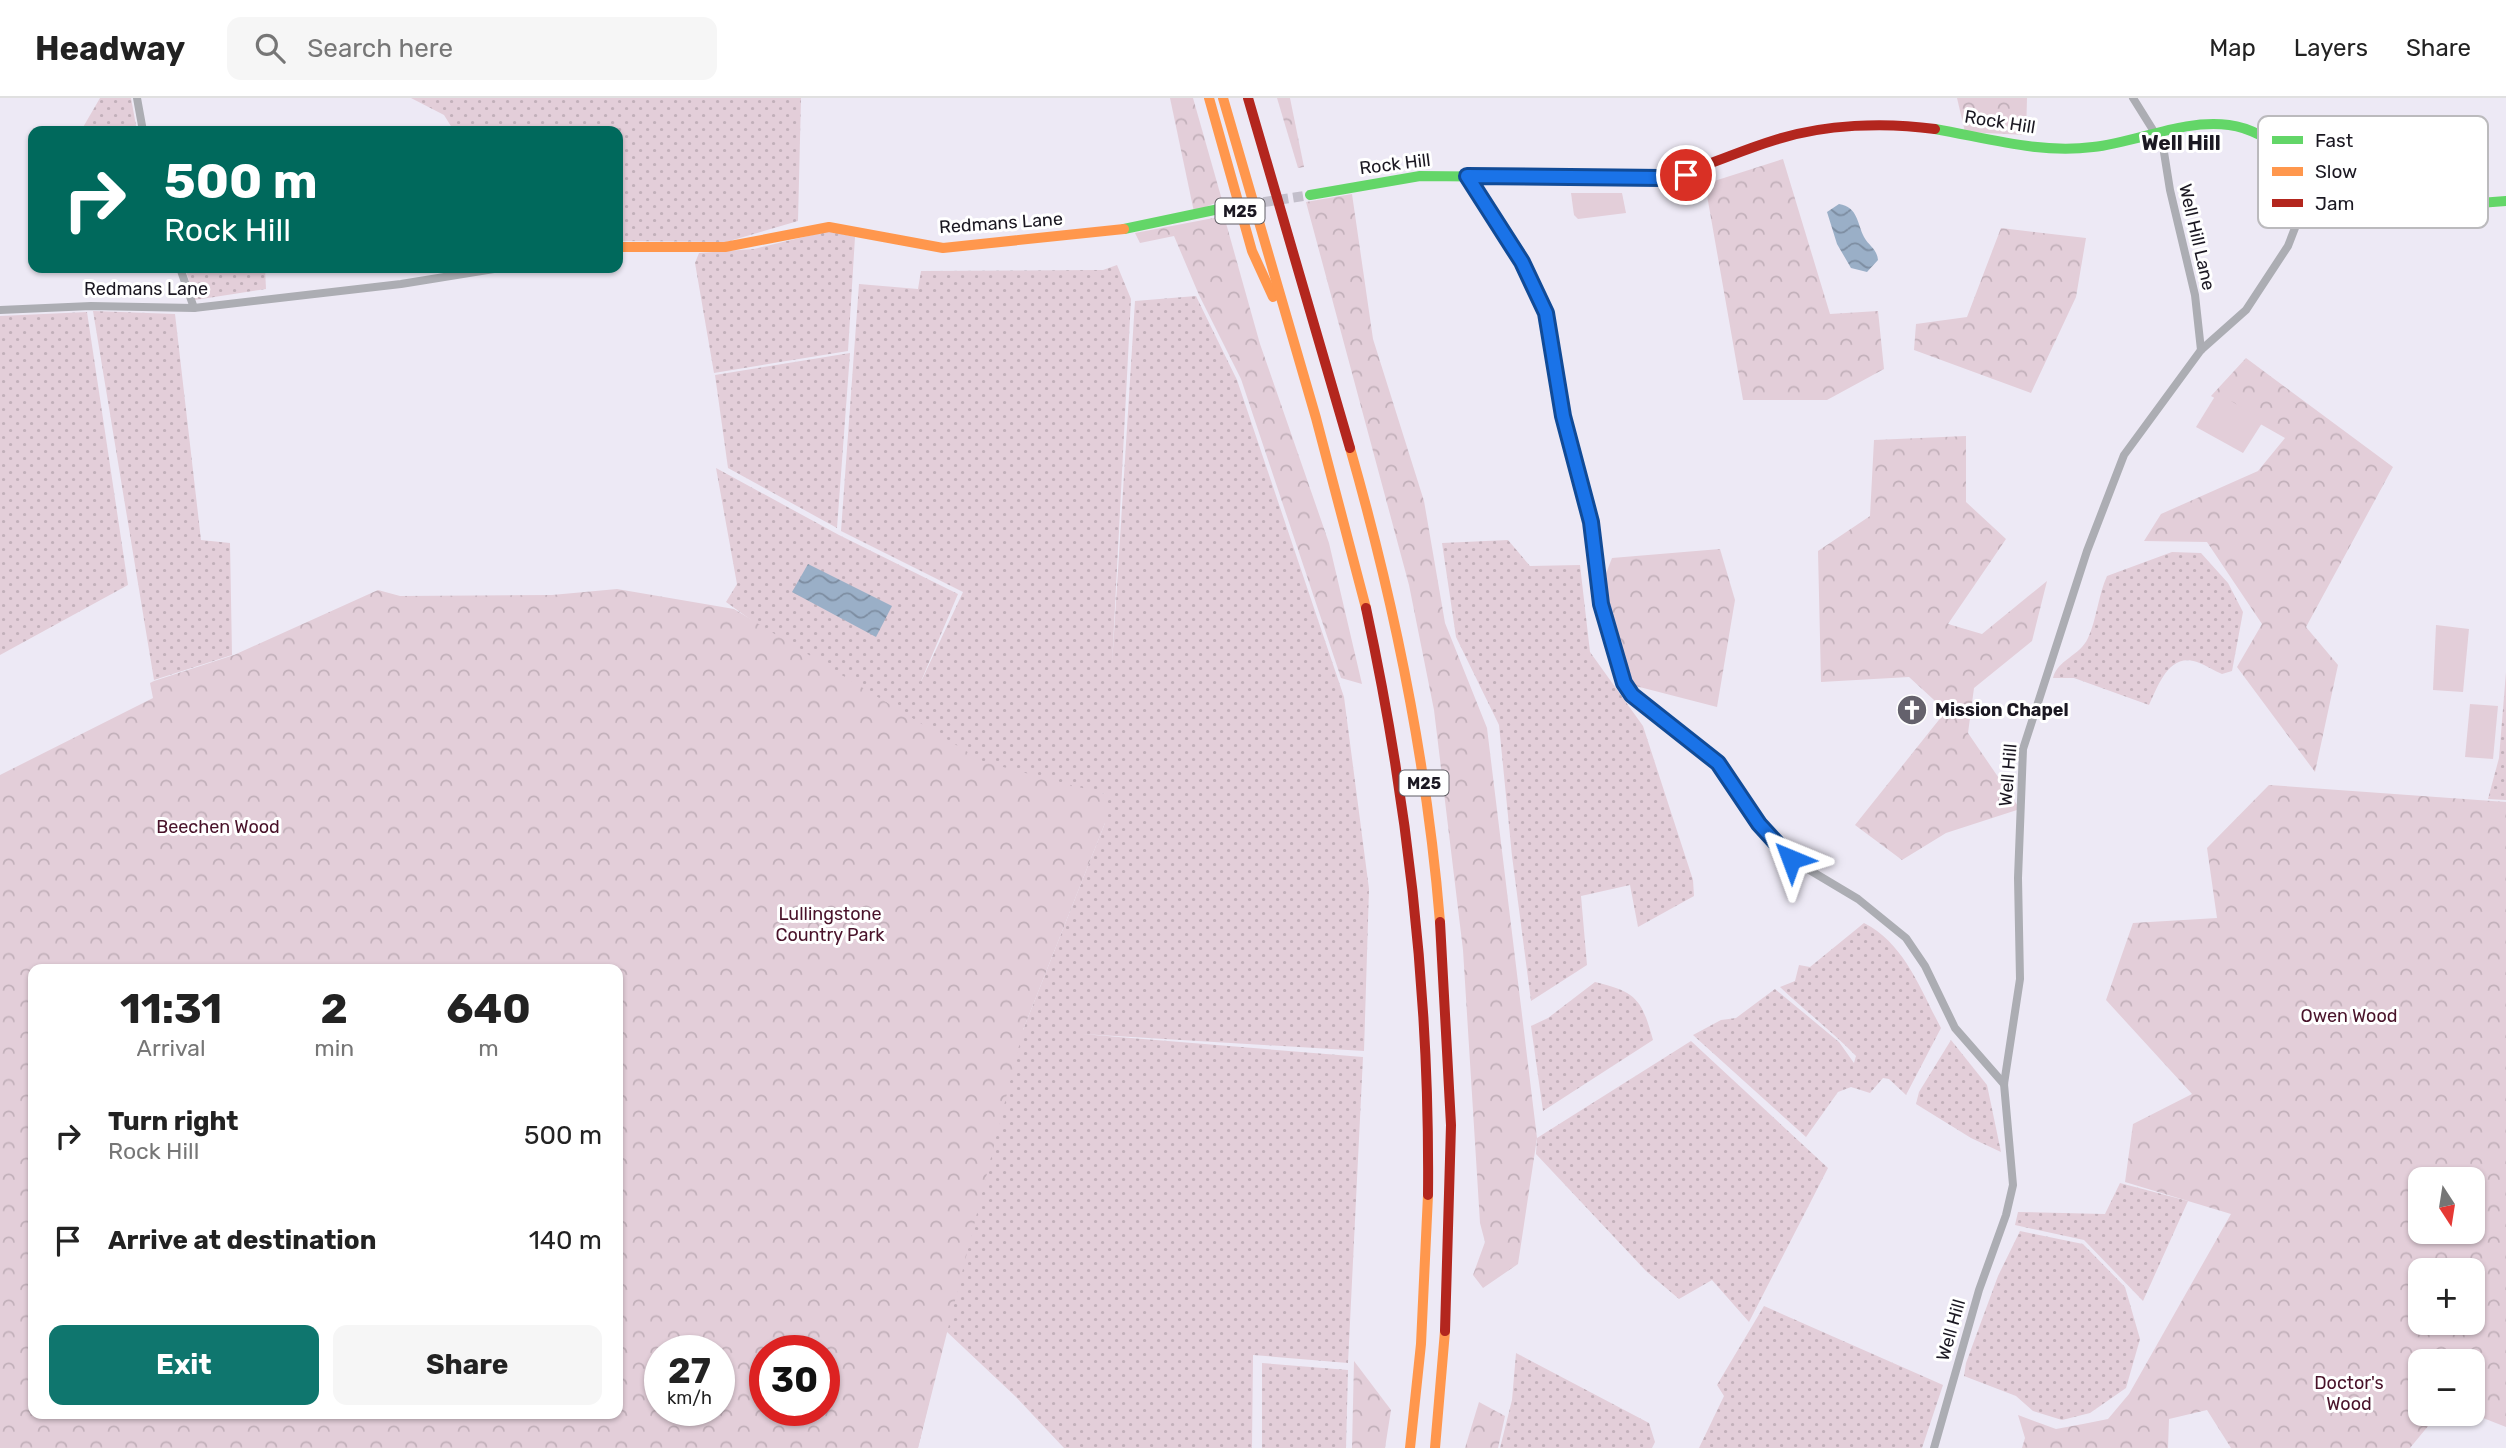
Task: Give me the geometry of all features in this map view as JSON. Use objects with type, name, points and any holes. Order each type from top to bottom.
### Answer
[{"type":"main road","name":"M25","points":[[1209,98],[1252,251],[1286,319]]},
{"type":"main road","name":"M25","points":[[1223,98],[1366,611],[1392,744],[1411,879],[1423,1018],[1427,1158],[1423,1297],[1410,1448]]},
{"type":"main road","name":"M25","points":[[1248,98],[1386,587],[1425,793],[1446,986],[1452,1135],[1449,1272],[1434,1448]]},
{"type":"main road","name":"M25","points":[[1254,98],[1259,137]]},
{"type":"main road","name":"Rock Hill","points":[[1310,195],[1420,176],[1662,178],[1686,175],[1792,135],[1912,126],[2024,145],[2076,149],[2216,124],[2250,127],[2258,132]]},
{"type":"main road","name":"Rock Hill","points":[[2488,203],[2506,201]]},
{"type":"main road","name":"Redmans Lane","points":[[623,247],[725,247],[829,227],[943,247],[1108,232],[1219,209]]},
{"type":"street","points":[[137,98],[142,126]]},
{"type":"street","name":"Well Hill Lane","points":[[2133,98],[2163,146],[2170,191],[2195,295],[2201,350]]},
{"type":"street","points":[[1467,176],[1522,262],[1546,313],[1563,416],[1591,522],[1601,604],[1624,683],[1632,695],[1718,763],[1770,838],[1791,859],[1858,900],[1906,938],[1925,965],[1955,1028],[2004,1084]]},
{"type":"street","name":"Well Hill","points":[[1934,1448],[1979,1290],[2007,1215],[2011,1195],[2011,1161],[2004,1084],[2020,979],[2018,878],[2023,749],[2087,551],[2123,455],[2201,350],[2246,310],[2288,246],[2295,228]]},
{"type":"street","points":[[182,273],[194,309]]},
{"type":"street","name":"Redmans Lane","points":[[0,310],[90,306],[194,309],[469,273]]},
{"type":"green space","points":[[100,98],[131,98],[136,126],[84,126]]},
{"type":"green space","points":[[411,98],[801,98],[798,221],[726,242],[623,241],[623,126],[451,126],[444,115]]},
{"type":"green space","points":[[1170,98],[1193,98],[1222,200],[1194,212]]},
{"type":"green space","points":[[1277,98],[1290,98],[1304,167],[1298,168]]},
{"type":"green space","points":[[1957,98],[2027,98],[2026,135],[1965,132]]},
{"type":"green space","points":[[1783,159],[1830,314],[1878,311],[1884,369],[1827,400],[1743,400],[1705,184]]},
{"type":"green space","points":[[1571,193],[1622,193],[1626,213],[1578,219],[1574,215]]},
{"type":"green space","points":[[1352,194],[1373,339],[1424,501],[1445,623],[1487,728],[1537,1138],[1518,1264],[1483,1288],[1473,1275],[1485,1242],[1480,1223],[1463,950],[1434,710],[1409,585],[1306,202]]},
{"type":"green space","points":[[1224,216],[1260,344],[1329,543],[1362,684],[1341,678],[1241,379],[1199,295],[1174,236],[1140,243],[1135,233]]},
{"type":"green space","points":[[2001,228],[2086,238],[2076,297],[2031,393],[1914,350],[1916,324],[1967,317]]},
{"type":"green space","points":[[829,231],[855,237],[848,351],[714,373],[695,263],[699,253],[754,249]]},
{"type":"green space","points":[[1117,265],[1131,299],[1112,665],[1135,301],[1196,296],[1237,380],[1344,697],[1369,889],[1364,1051],[1082,1034],[1363,1057],[1348,1363],[1253,1355],[1252,1448],[1064,1448],[1015,1396],[946,1331],[918,1448],[0,1448],[28,1419],[623,1419],[623,1040],[1023,1030],[1105,823],[1105,794],[963,772],[726,602],[737,584],[716,468],[839,535],[958,594],[919,686],[963,592],[841,531],[859,284],[918,289],[921,271],[1103,270]]},
{"type":"green space","points":[[187,273],[265,273],[266,289],[195,300]]},
{"type":"green space","points":[[93,311],[175,314],[201,540],[230,543],[232,655],[154,680]]},
{"type":"green space","points":[[87,312],[128,585],[0,655],[0,316]]},
{"type":"green space","points":[[850,353],[837,528],[728,468],[715,375]]},
{"type":"green space","points":[[2246,358],[2393,467],[2306,627],[2338,665],[2315,772],[2237,667],[2262,624],[2207,542],[2144,541],[2161,514],[2258,471],[2285,438],[2211,396]]},
{"type":"green space","points":[[2217,393],[2264,420],[2243,453],[2196,427]]},
{"type":"green space","points":[[1966,436],[1966,502],[2006,539],[1948,624],[1982,634],[2047,581],[2032,641],[1974,688],[1968,733],[2020,809],[1946,833],[1902,860],[1855,825],[1946,711],[1909,677],[1821,682],[1818,551],[1870,516],[1874,440]]},
{"type":"green space","points":[[1508,540],[1530,566],[1580,565],[1590,652],[1643,726],[1693,880],[1694,896],[1638,927],[1630,885],[1581,896],[1587,965],[1531,1001],[1512,856],[1499,725],[1456,637],[1442,543]]},
{"type":"green space","points":[[1720,549],[1735,600],[1717,707],[1624,683],[1600,589],[1612,558]]},
{"type":"green space","points":[[2172,552],[2201,553],[2228,583],[2243,612],[2232,671],[2222,674],[2197,662],[2179,662],[2172,666],[2161,680],[2149,705],[2074,678],[2053,678],[2059,666],[2080,649],[2088,638],[2107,576]]},
{"type":"green space","name":"Lullingstone Country Park","points":[[617,589],[734,609],[984,762],[1105,794],[1105,823],[1023,1030],[918,1448],[0,1448],[0,775],[153,698],[150,683],[154,681],[234,655],[378,590],[400,596],[552,595]]},
{"type":"green space","points":[[2436,625],[2469,629],[2463,692],[2433,690]]},
{"type":"green space","points":[[2506,672],[2506,800],[2488,799],[2499,758]]},
{"type":"green space","points":[[2470,704],[2498,706],[2493,759],[2465,757]]},
{"type":"green space","points":[[2269,785],[2506,802],[2506,1427],[2485,1419],[2485,1349],[2408,1349],[2408,1426],[2428,1426],[2410,1448],[2231,1448],[2207,1410],[2169,1419],[2168,1448],[2022,1448],[2025,1438],[2018,1415],[2056,1429],[2108,1419],[2129,1394],[2231,1214],[2125,1182],[2133,1124],[2192,1094],[2106,1000],[2133,923],[2217,918],[2207,848]]},
{"type":"green space","points":[[1864,923],[1878,932],[1901,955],[1941,1028],[1906,1095],[1889,1079],[1883,1078],[1870,1093],[1851,1087],[1838,1092],[1806,1137],[1693,1035],[1721,1020],[1736,1018],[1775,989],[1839,1042],[1854,1063],[1856,1056],[1780,987],[1795,981],[1799,965],[1810,967]]},
{"type":"green space","points":[[1595,982],[1621,990],[1636,1000],[1653,1040],[1543,1111],[1531,1026],[1548,1018]]},
{"type":"green space","points":[[1951,1040],[1987,1085],[2001,1152],[1971,1138],[1916,1104],[1919,1092]]},
{"type":"green space","points":[[1691,1041],[1828,1168],[1749,1322],[1712,1280],[1679,1299],[1646,1271],[1536,1154],[1537,1138]]},
{"type":"green space","points":[[2120,1183],[2188,1201],[2143,1301],[2084,1240],[2015,1225],[2018,1212],[2105,1214]]},
{"type":"green space","points":[[2020,1231],[2083,1244],[2125,1287],[2140,1339],[2126,1388],[2090,1413],[2062,1420],[2033,1411],[2016,1396],[1964,1376],[1966,1363],[1998,1276]]},
{"type":"green space","points":[[1764,1306],[1943,1385],[1922,1448],[1699,1448],[1724,1396],[1717,1385]]},
{"type":"green space","points":[[1516,1353],[1649,1423],[1655,1442],[1652,1448],[1500,1448],[1512,1400]]},
{"type":"green space","points":[[1354,1361],[1391,1410],[1385,1448],[1352,1448]]},
{"type":"green space","points":[[1262,1363],[1348,1370],[1346,1448],[1262,1448]]},
{"type":"green space","points":[[1479,1402],[1505,1416],[1498,1448],[1465,1448]]},
{"type":"water","points":[[1839,204],[1850,208],[1864,237],[1876,253],[1878,260],[1867,272],[1851,268],[1837,244],[1827,212]]},
{"type":"water","points":[[808,564],[892,606],[876,637],[792,592]]},
{"type":"tunnel","points":[[1219,209],[1310,195]]},
{"type":"traffic: fast","points":[[1935,129],[2033,147],[2073,149],[2110,144],[2195,125],[2229,125],[2258,134]]},
{"type":"traffic: fast","points":[[1310,195],[1420,176],[1626,178]]},
{"type":"traffic: fast","points":[[2488,202],[2506,201]]},
{"type":"traffic: fast","points":[[1124,229],[1219,209]]},
{"type":"traffic: slow","points":[[1209,98],[1252,251],[1273,297]]},
{"type":"traffic: slow","points":[[1223,98],[1316,418],[1366,608]]},
{"type":"traffic: slow","points":[[623,247],[725,247],[829,227],[943,248],[1124,229]]},
{"type":"traffic: slow","points":[[1350,448],[1381,565],[1407,683],[1427,802],[1440,922]]},
{"type":"traffic: slow","points":[[1410,1448],[1421,1344],[1428,1195]]},
{"type":"traffic: slow","points":[[1435,1448],[1445,1331]]},
{"type":"traffic: jam","points":[[1248,98],[1350,448]]},
{"type":"traffic: jam","points":[[1626,178],[1687,171],[1775,140],[1814,131],[1875,125],[1935,129]]},
{"type":"traffic: jam","points":[[1366,608],[1394,754],[1414,900],[1425,1047],[1428,1195]]},
{"type":"traffic: jam","points":[[1440,922],[1451,1125],[1445,1331]]},
{"type":"place","name":"Mission Chapel","points":[[1912,710]]},
{"type":"district","name":"Well Hill","points":[[2181,143]]},
{"type":"route","points":[[1686,175],[1662,178],[1467,176],[1522,262],[1546,313],[1563,416],[1591,522],[1601,604],[1624,683],[1632,695],[1688,736],[1718,763],[1759,824],[1791,859]]},
{"type":"park label","name":"Beechen Wood","points":[[218,827]]},
{"type":"park label","name":"Owen Wood","points":[[2349,1016]]},
{"type":"park label","name":"Doctor's Wood","points":[[2349,1393]]}]
